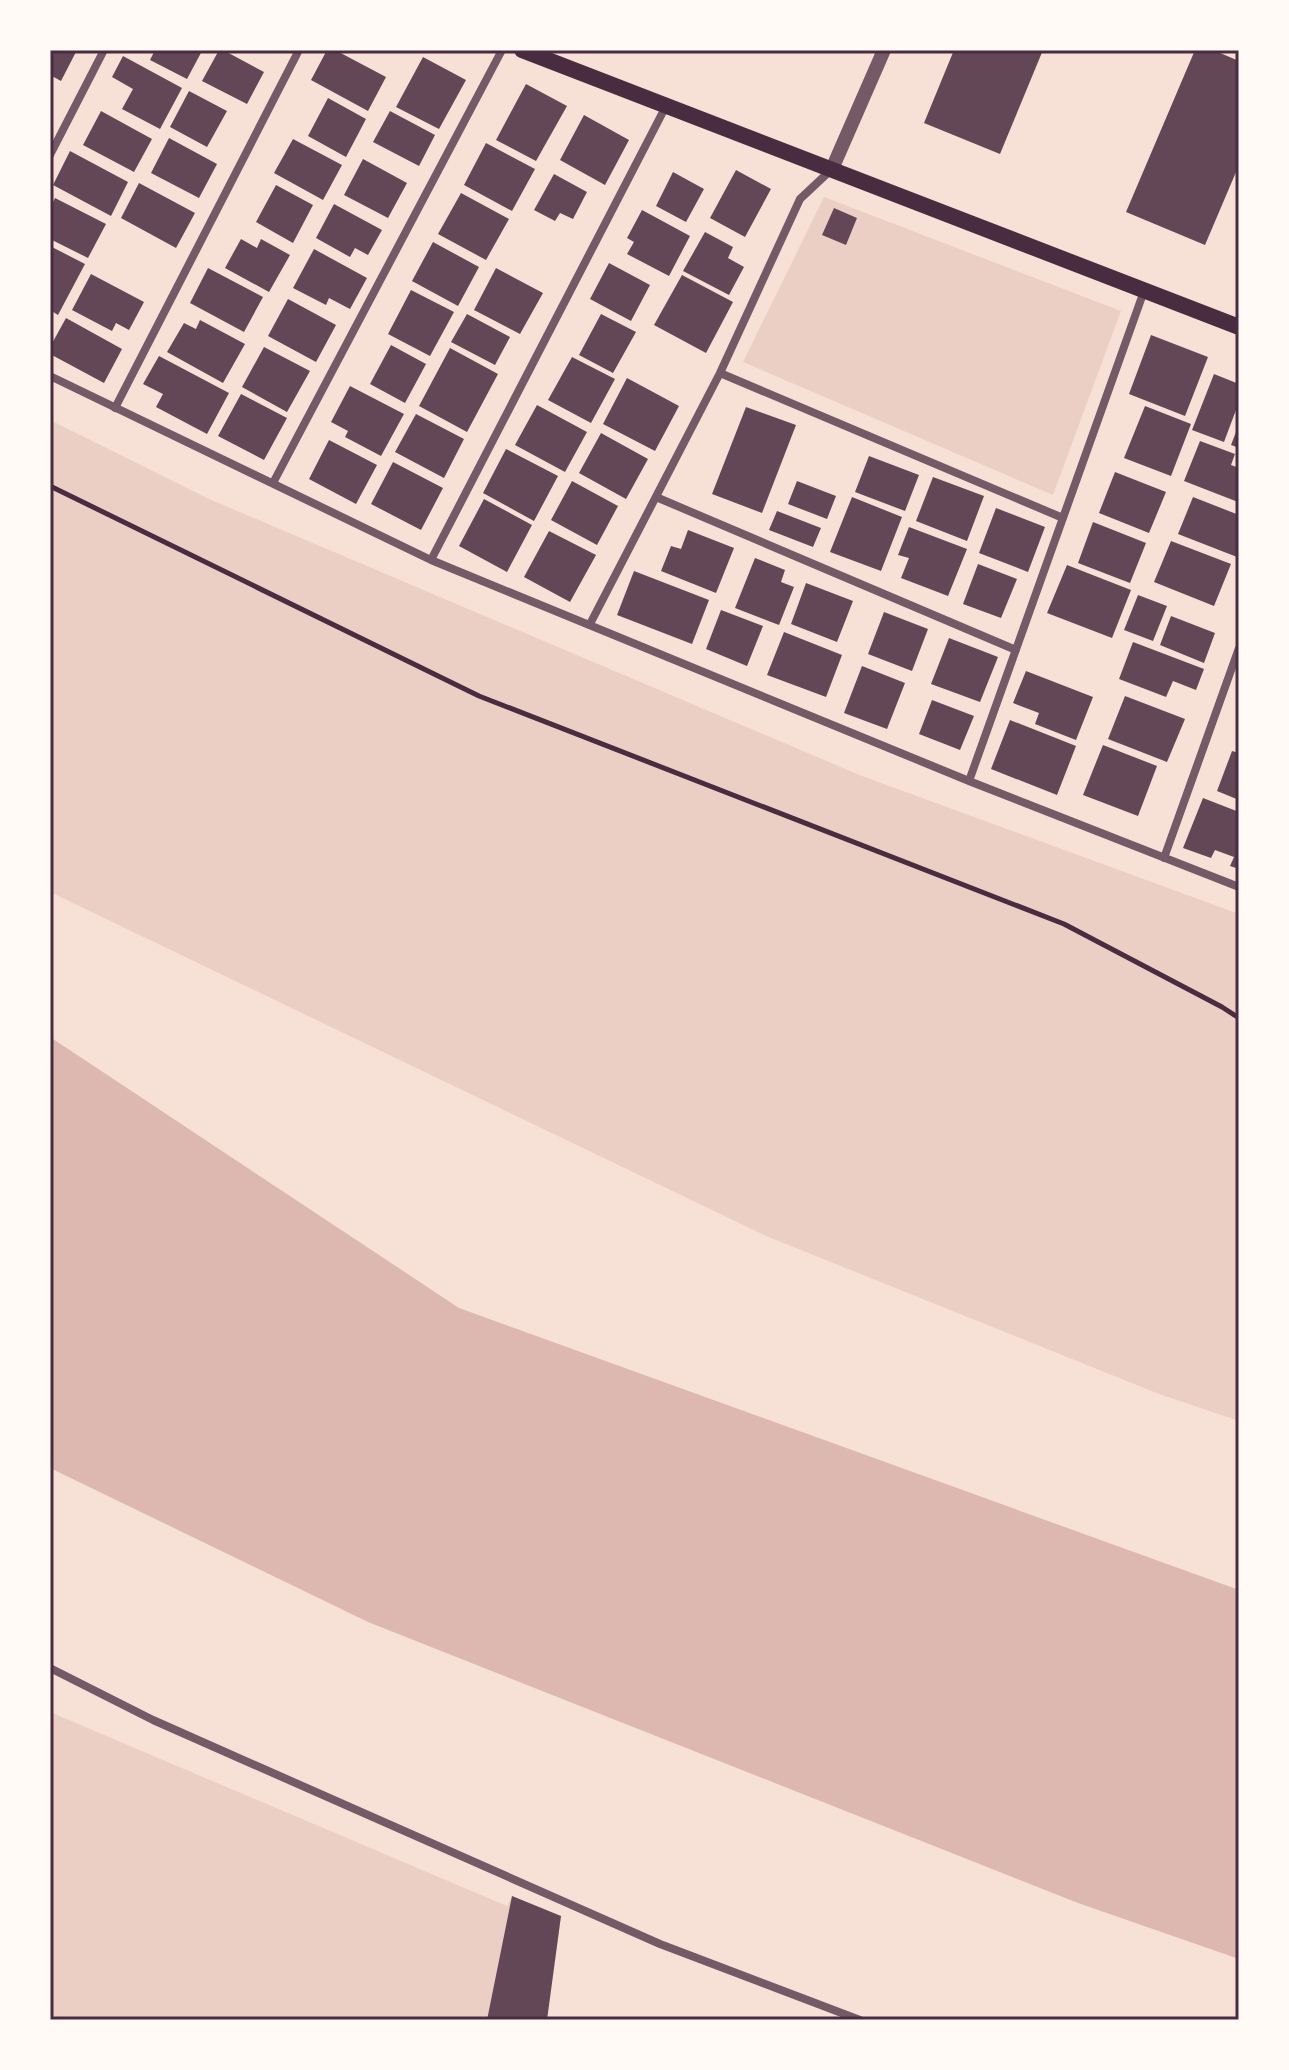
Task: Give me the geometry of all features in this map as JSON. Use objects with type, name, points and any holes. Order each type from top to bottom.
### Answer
[{"type":"main road","points":[[522,50],[1239,327]]},
{"type":"street","points":[[50,155],[104,50]]},
{"type":"street","points":[[115,408],[299,50]]},
{"type":"street","points":[[273,483],[502,50]]},
{"type":"street","points":[[590,624],[720,373],[800,199],[832,169],[884,50]]},
{"type":"street","points":[[431,560],[666,106]]},
{"type":"street","points":[[969,781],[1144,291]]},
{"type":"street","points":[[720,373],[1063,518]]},
{"type":"street","points":[[50,376],[431,560],[969,781],[1239,887]]},
{"type":"street","points":[[656,497],[1016,650]]},
{"type":"street","points":[[1164,858],[1239,648]]},
{"type":"street","points":[[50,1668],[153,1720],[660,1944],[860,2020]]},
{"type":"path","points":[[50,486],[479,696],[1064,924],[1239,1018]]},
{"type":"shaded area","points":[[824,197],[1121,311],[1053,495],[743,362]]},
{"type":"shaded area","points":[[50,420],[209,499],[862,776],[1239,914],[1239,1421],[1159,1394],[766,1236],[50,892]]},
{"type":"shaded area","points":[[50,1037],[459,1308],[1239,1590],[1239,1959],[1078,1903],[368,1622],[50,1468]]},
{"type":"shaded area","points":[[50,1712],[507,1906],[512,1896],[561,1916],[547,2020],[50,2020]]},
{"type":"building","points":[[50,50],[77,50],[61,81],[50,75]]},
{"type":"building","points":[[155,50],[202,51],[187,79],[150,60]]},
{"type":"building","points":[[219,50],[264,72],[247,104],[202,81]]},
{"type":"building","points":[[327,50],[335,50],[386,77],[368,111],[311,80]]},
{"type":"building","points":[[954,50],[1043,50],[1000,154],[924,123]]},
{"type":"building","points":[[1195,50],[1213,50],[1239,61],[1239,165],[1205,245],[1126,212]]},
{"type":"building","points":[[123,56],[182,88],[160,129],[122,109],[133,89],[112,77]]},
{"type":"building","points":[[423,57],[466,80],[439,129],[396,107]]},
{"type":"building","points":[[526,84],[567,106],[536,161],[496,140]]},
{"type":"building","points":[[189,91],[227,111],[207,147],[170,127]]},
{"type":"building","points":[[328,98],[366,119],[346,157],[308,136]]},
{"type":"building","points":[[101,111],[152,139],[134,172],[83,145]]},
{"type":"building","points":[[390,111],[435,135],[419,166],[373,142]]},
{"type":"building","points":[[584,115],[629,140],[605,185],[560,160]]},
{"type":"building","points":[[169,138],[217,164],[199,198],[151,173]]},
{"type":"building","points":[[293,139],[342,165],[323,200],[274,173]]},
{"type":"building","points":[[486,143],[535,169],[512,211],[464,185]]},
{"type":"building","points":[[70,151],[128,182],[111,216],[53,185]]},
{"type":"building","points":[[363,159],[407,183],[388,218],[344,195]]},
{"type":"building","points":[[736,170],[771,189],[745,237],[710,218]]},
{"type":"building","points":[[673,172],[704,189],[686,222],[656,206]]},
{"type":"building","points":[[554,174],[587,192],[573,219],[560,213],[555,221],[534,210]]},
{"type":"building","points":[[139,183],[195,213],[176,248],[121,218]]},
{"type":"building","points":[[276,185],[313,205],[293,243],[256,222]]},
{"type":"building","points":[[461,193],[509,219],[486,260],[438,234]]},
{"type":"building","points":[[55,198],[106,224],[88,258],[50,239],[50,208]]},
{"type":"building","points":[[334,204],[382,230],[368,255],[355,248],[350,257],[316,238]]},
{"type":"building","points":[[834,208],[857,218],[846,245],[822,235]]},
{"type":"building","points":[[642,210],[690,236],[669,276],[627,254],[634,242],[627,238]]},
{"type":"building","points":[[705,232],[733,247],[728,258],[744,267],[729,295],[683,271]]},
{"type":"building","points":[[241,239],[257,248],[261,239],[290,255],[269,292],[225,268]]},
{"type":"building","points":[[433,242],[479,267],[458,306],[412,281]]},
{"type":"building","points":[[50,246],[85,264],[58,315],[50,310]]},
{"type":"building","points":[[314,249],[367,278],[350,309],[329,298],[326,305],[293,288]]},
{"type":"building","points":[[609,263],[650,285],[631,321],[590,299]]},
{"type":"building","points":[[208,268],[263,297],[244,332],[190,303]]},
{"type":"building","points":[[496,268],[543,293],[520,334],[474,310]]},
{"type":"building","points":[[91,274],[144,302],[129,330],[116,323],[112,331],[72,310]]},
{"type":"building","points":[[682,275],[733,302],[706,353],[654,325]]},
{"type":"building","points":[[411,290],[454,312],[430,356],[388,334]]},
{"type":"building","points":[[288,299],[336,325],[316,362],[268,336]]},
{"type":"building","points":[[467,314],[510,337],[495,365],[451,342]]},
{"type":"building","points":[[601,314],[636,332],[613,373],[579,355]]},
{"type":"building","points":[[66,318],[122,349],[104,383],[50,354],[50,347]]},
{"type":"building","points":[[200,320],[245,344],[223,383],[167,352],[184,323],[196,329]]},
{"type":"building","points":[[1151,335],[1208,357],[1185,416],[1129,394]]},
{"type":"building","points":[[391,345],[426,364],[405,403],[370,384]]},
{"type":"building","points":[[264,347],[310,371],[287,412],[242,387]]},
{"type":"building","points":[[450,348],[498,374],[467,432],[419,406]]},
{"type":"building","points":[[159,356],[229,393],[207,434],[156,407],[163,394],[143,384]]},
{"type":"building","points":[[572,357],[615,379],[591,423],[548,400]]},
{"type":"building","points":[[1214,374],[1239,384],[1239,402],[1224,442],[1192,430]]},
{"type":"building","points":[[627,378],[679,406],[655,451],[603,424]]},
{"type":"building","points":[[350,386],[404,414],[381,456],[345,437],[348,431],[331,422]]},
{"type":"building","points":[[241,394],[287,418],[264,460],[218,436]]},
{"type":"building","points":[[537,405],[587,432],[565,472],[515,445]]},
{"type":"building","points":[[1145,406],[1191,424],[1171,476],[1124,458]]},
{"type":"building","points":[[746,407],[796,425],[762,513],[712,494]]},
{"type":"building","points":[[416,414],[464,439],[444,478],[395,452]]},
{"type":"building","points":[[1239,424],[1239,448],[1231,445]]},
{"type":"building","points":[[601,433],[648,459],[626,499],[579,473]]},
{"type":"building","points":[[329,440],[377,465],[356,504],[309,479]]},
{"type":"building","points":[[1200,441],[1235,454],[1231,465],[1239,468],[1238,502],[1184,481]]},
{"type":"building","points":[[506,449],[558,476],[534,521],[483,493]]},
{"type":"building","points":[[869,456],[919,475],[905,511],[855,492]]},
{"type":"building","points":[[393,462],[443,488],[421,530],[371,504]]},
{"type":"building","points":[[1115,472],[1166,492],[1149,533],[1099,513]]},
{"type":"building","points":[[933,477],[984,496],[967,541],[916,521]]},
{"type":"building","points":[[572,481],[618,506],[597,545],[551,520]]},
{"type":"building","points":[[797,481],[836,496],[827,519],[788,504]]},
{"type":"building","points":[[852,497],[902,517],[881,571],[830,552]]},
{"type":"building","points":[[1193,497],[1239,515],[1237,557],[1178,534]]},
{"type":"building","points":[[484,499],[532,525],[507,572],[459,546]]},
{"type":"building","points":[[996,508],[1045,527],[1028,572],[979,553]]},
{"type":"building","points":[[777,511],[821,528],[813,547],[769,530]]},
{"type":"building","points":[[1093,522],[1146,543],[1130,583],[1078,563]]},
{"type":"building","points":[[909,527],[967,549],[948,596],[901,578],[909,558],[898,555]]},
{"type":"building","points":[[688,530],[734,548],[716,593],[661,571],[671,546],[681,549]]},
{"type":"building","points":[[549,531],[596,555],[570,602],[524,577]]},
{"type":"building","points":[[1171,541],[1231,564],[1214,606],[1154,582]]},
{"type":"building","points":[[755,558],[785,570],[781,582],[794,587],[779,625],[735,608]]},
{"type":"building","points":[[978,564],[1017,579],[1001,618],[963,604]]},
{"type":"building","points":[[1067,565],[1131,590],[1112,638],[1047,613]]},
{"type":"building","points":[[634,571],[709,600],[692,644],[617,615]]},
{"type":"building","points":[[806,583],[853,601],[837,642],[791,624]]},
{"type":"building","points":[[1138,595],[1167,606],[1153,641],[1124,630]]},
{"type":"building","points":[[721,610],[763,626],[747,666],[706,649]]},
{"type":"building","points":[[884,612],[928,629],[912,671],[868,654]]},
{"type":"building","points":[[1171,616],[1215,633],[1204,663],[1160,645]]},
{"type":"building","points":[[784,632],[842,655],[826,697],[767,675]]},
{"type":"building","points":[[949,638],[998,657],[980,702],[931,684]]},
{"type":"building","points":[[1133,642],[1204,669],[1196,690],[1173,681],[1166,697],[1119,679]]},
{"type":"building","points":[[862,666],[905,683],[887,729],[844,713]]},
{"type":"building","points":[[1026,671],[1093,697],[1076,740],[1035,724],[1039,713],[1013,703]]},
{"type":"building","points":[[1125,696],[1185,719],[1167,762],[1108,739]]},
{"type":"building","points":[[932,700],[974,716],[960,750],[919,734]]},
{"type":"building","points":[[1010,720],[1076,746],[1057,795],[991,769]]},
{"type":"building","points":[[1103,745],[1157,766],[1138,816],[1083,795]]},
{"type":"building","points":[[1232,751],[1239,753],[1239,800],[1217,791]]},
{"type":"building","points":[[1203,798],[1239,812],[1239,869],[1230,866],[1234,857],[1215,850],[1211,858],[1183,848]]},
{"type":"building","points":[[512,1896],[561,1916],[547,2020],[487,2020]]}]
